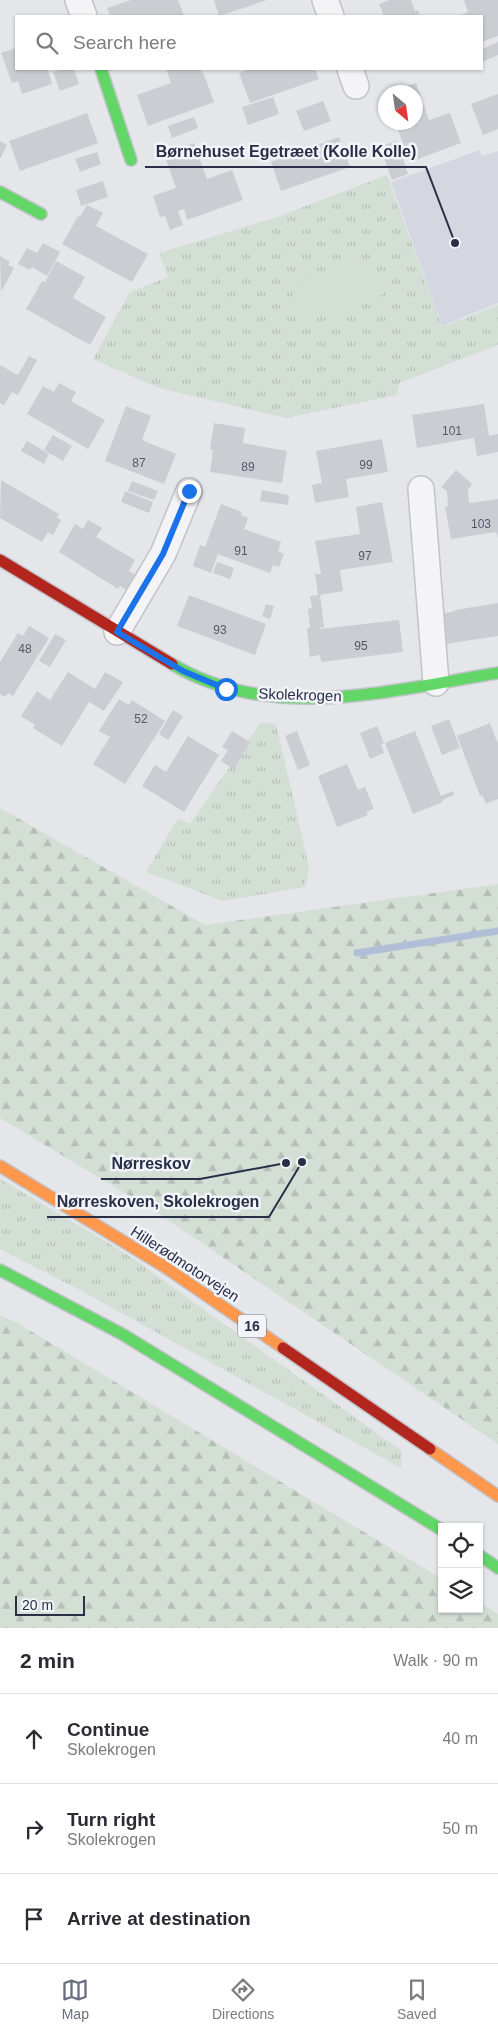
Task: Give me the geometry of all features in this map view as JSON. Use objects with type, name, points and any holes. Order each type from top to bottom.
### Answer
[{"type":"main road","points":[[101,70],[131,160]]},
{"type":"main road","points":[[0,192],[41,214]]},
{"type":"main road","name":"Skolekrogen","points":[[0,560],[183,671],[226,689],[274,697],[346,698],[498,673]]},
{"type":"main road","name":"Hillerødmotorvejen","points":[[0,1166],[165,1267],[498,1496]]},
{"type":"main road","points":[[0,1270],[122,1334],[438,1528]]},
{"type":"main road","points":[[483,1558],[498,1568]]},
{"type":"street","points":[[78,0],[84,15]]},
{"type":"street","points":[[325,0],[331,15]]},
{"type":"street","points":[[421,489],[436,683]]},
{"type":"street","points":[[117,632],[163,554],[189,491]]},
{"type":"shaded area","points":[[480,150],[482,156],[498,151],[498,303],[442,326],[391,182]]},
{"type":"green space","points":[[387,175],[442,327],[498,305],[498,345],[399,383],[397,395],[286,418],[159,388],[93,359],[130,292],[168,277],[159,253],[277,217]]},
{"type":"green space","points":[[372,259],[384,294],[301,321],[289,285]]},
{"type":"green space","points":[[261,722],[276,724],[309,867],[305,887],[223,901],[146,872],[178,818],[190,824]]},
{"type":"green space","points":[[0,808],[205,925],[498,884],[498,1444],[150,1208],[0,1118]]},
{"type":"green space","points":[[0,1179],[125,1253],[402,1451],[401,1468],[80,1290],[0,1249]]},
{"type":"green space","points":[[0,1315],[19,1324],[438,1577],[438,1613],[483,1613],[483,1605],[498,1614],[498,1628],[0,1628]]},
{"type":"building","points":[[131,0],[178,0],[184,15],[110,15],[107,8]]},
{"type":"building","points":[[214,0],[267,0],[222,15],[219,15]]},
{"type":"building","points":[[390,0],[411,0],[415,11],[418,10],[420,15],[384,15],[379,4]]},
{"type":"building","points":[[464,0],[498,0],[498,36],[483,42],[483,15],[460,15],[468,12]]},
{"type":"building","points":[[498,42],[498,55],[483,62],[483,49]]},
{"type":"building","points":[[15,48],[15,70],[48,70],[52,84],[22,94],[18,81],[12,83],[1,53]]},
{"type":"building","points":[[74,70],[79,84],[60,91],[53,72]]},
{"type":"building","points":[[166,70],[200,70],[203,72],[214,102],[148,126],[137,95],[171,83]]},
{"type":"building","points":[[247,70],[315,70],[319,79],[250,103],[239,73]]},
{"type":"building","points":[[498,94],[498,129],[483,135],[471,104]]},
{"type":"building","points":[[273,97],[279,114],[248,125],[242,107]]},
{"type":"building","points":[[323,101],[331,121],[304,131],[296,111]]},
{"type":"building","points":[[423,103],[429,120],[450,113],[461,143],[410,162],[398,130],[423,130]]},
{"type":"building","points":[[87,113],[98,143],[20,171],[9,141]]},
{"type":"building","points":[[194,117],[198,128],[172,138],[168,126]]},
{"type":"building","points":[[339,137],[350,167],[281,191],[271,162]]},
{"type":"building","points":[[0,141],[7,145],[0,159]]},
{"type":"building","points":[[397,141],[408,174],[392,180],[380,146]]},
{"type":"building","points":[[194,143],[207,179],[232,170],[243,200],[187,220],[184,209],[178,211],[183,225],[170,230],[165,216],[160,217],[153,196],[176,188],[164,154]]},
{"type":"building","points":[[97,152],[101,164],[80,172],[75,159]]},
{"type":"building","points":[[103,181],[108,197],[81,206],[76,190]]},
{"type":"building","points":[[87,205],[103,213],[96,226],[148,254],[132,282],[62,244],[78,216],[80,217]]},
{"type":"building","points":[[43,243],[60,252],[47,276],[32,267],[30,270],[18,264],[27,248],[37,253]]},
{"type":"building","points":[[0,256],[10,262],[8,265],[14,268],[1,292]]},
{"type":"building","points":[[56,261],[85,277],[73,298],[106,317],[90,345],[26,309],[42,281],[45,282]]},
{"type":"building","points":[[29,356],[37,360],[18,395],[12,392],[4,405],[0,403],[0,365],[18,375]]},
{"type":"building","points":[[59,383],[76,392],[71,401],[105,420],[88,449],[27,414],[43,386],[54,392]]},
{"type":"building","points":[[484,404],[489,436],[498,434],[498,452],[477,456],[474,438],[417,448],[412,415]]},
{"type":"building","points":[[126,406],[151,416],[142,440],[176,454],[164,484],[105,461]]},
{"type":"building","points":[[214,423],[245,428],[243,443],[287,451],[282,483],[210,472],[213,450],[210,450]]},
{"type":"building","points":[[53,435],[72,446],[63,461],[44,450]]},
{"type":"building","points":[[382,439],[388,472],[346,479],[349,497],[315,503],[312,485],[322,483],[316,451]]},
{"type":"building","points":[[27,441],[49,454],[44,464],[21,451]]},
{"type":"building","points":[[456,470],[472,484],[468,490],[469,503],[498,499],[498,538],[496,532],[451,539],[445,507],[448,506],[447,491],[441,487]]},
{"type":"building","points":[[1,480],[59,514],[57,517],[61,520],[53,535],[48,532],[42,542],[0,518]]},
{"type":"building","points":[[132,481],[158,491],[154,500],[128,491]]},
{"type":"building","points":[[262,490],[289,495],[288,505],[260,501]]},
{"type":"building","points":[[125,491],[153,502],[149,513],[121,502]]},
{"type":"building","points":[[382,502],[393,562],[340,570],[343,591],[320,595],[324,627],[319,628],[399,620],[403,652],[321,662],[320,655],[310,657],[307,629],[310,628],[308,609],[312,608],[310,596],[318,595],[315,574],[321,574],[315,541],[360,534],[356,507]]},
{"type":"building","points":[[221,504],[242,512],[241,515],[248,518],[244,529],[281,542],[278,551],[284,554],[279,567],[273,565],[270,573],[218,554],[211,573],[193,566],[200,545],[205,547]]},
{"type":"building","points":[[88,520],[102,528],[96,537],[135,560],[129,571],[137,576],[128,591],[120,586],[118,589],[59,552],[75,524],[83,529]]},
{"type":"building","points":[[217,562],[234,568],[230,579],[213,573]]},
{"type":"building","points":[[189,595],[266,624],[255,655],[177,626]]},
{"type":"building","points":[[498,603],[498,636],[445,644],[442,614]]},
{"type":"building","points":[[266,604],[274,606],[270,619],[262,616]]},
{"type":"building","points":[[29,626],[49,638],[13,696],[8,693],[6,697],[0,694],[0,662],[18,633],[23,636]]},
{"type":"building","points":[[55,634],[66,640],[50,667],[39,661]]},
{"type":"building","points":[[68,672],[95,689],[105,672],[123,682],[104,711],[89,702],[62,746],[33,728],[35,725],[21,716],[37,691],[50,700]]},
{"type":"building","points":[[119,699],[129,705],[132,700],[165,721],[125,784],[93,764],[110,737],[99,731]]},
{"type":"building","points":[[173,710],[183,716],[168,740],[159,734]]},
{"type":"building","points":[[449,719],[460,748],[442,755],[431,726]]},
{"type":"building","points":[[490,723],[498,744],[498,799],[486,804],[482,795],[480,796],[457,736]]},
{"type":"building","points":[[377,726],[384,743],[381,744],[384,753],[370,759],[360,733]]},
{"type":"building","points":[[232,731],[250,742],[234,769],[221,761],[228,750],[222,747]]},
{"type":"building","points":[[297,731],[310,765],[298,770],[285,736]]},
{"type":"building","points":[[415,731],[441,796],[453,791],[454,795],[442,800],[443,802],[413,814],[385,743]]},
{"type":"building","points":[[188,736],[219,755],[184,812],[142,786],[155,765],[166,772]]},
{"type":"building","points":[[347,764],[358,790],[365,787],[374,809],[366,812],[368,815],[337,827],[318,776]]},
{"type":"waterway","points":[[357,953],[498,931]]},
{"type":"traffic: fast","points":[[101,70],[131,160]]},
{"type":"traffic: fast","points":[[0,192],[41,214]]},
{"type":"traffic: fast","points":[[172,664],[210,682],[250,693],[291,698],[374,693],[498,673]]},
{"type":"traffic: fast","points":[[0,1270],[122,1334],[438,1528]]},
{"type":"traffic: fast","points":[[483,1558],[498,1568]]},
{"type":"traffic: slow","points":[[0,1166],[165,1267],[283,1348]]},
{"type":"traffic: slow","points":[[430,1449],[498,1496]]},
{"type":"traffic: jam","points":[[0,560],[172,664]]},
{"type":"traffic: jam","points":[[283,1348],[430,1449]]},
{"type":"place","name":"Børnehuset Egetræet (Kolle Kolle)","points":[[455,243]]},
{"type":"place","name":"Nørreskoven, Skolekrogen","points":[[302,1162]]},
{"type":"place","name":"Nørreskov","points":[[286,1163]]},
{"type":"route","points":[[189,491],[163,554],[117,632],[183,671],[226,689]]}]
